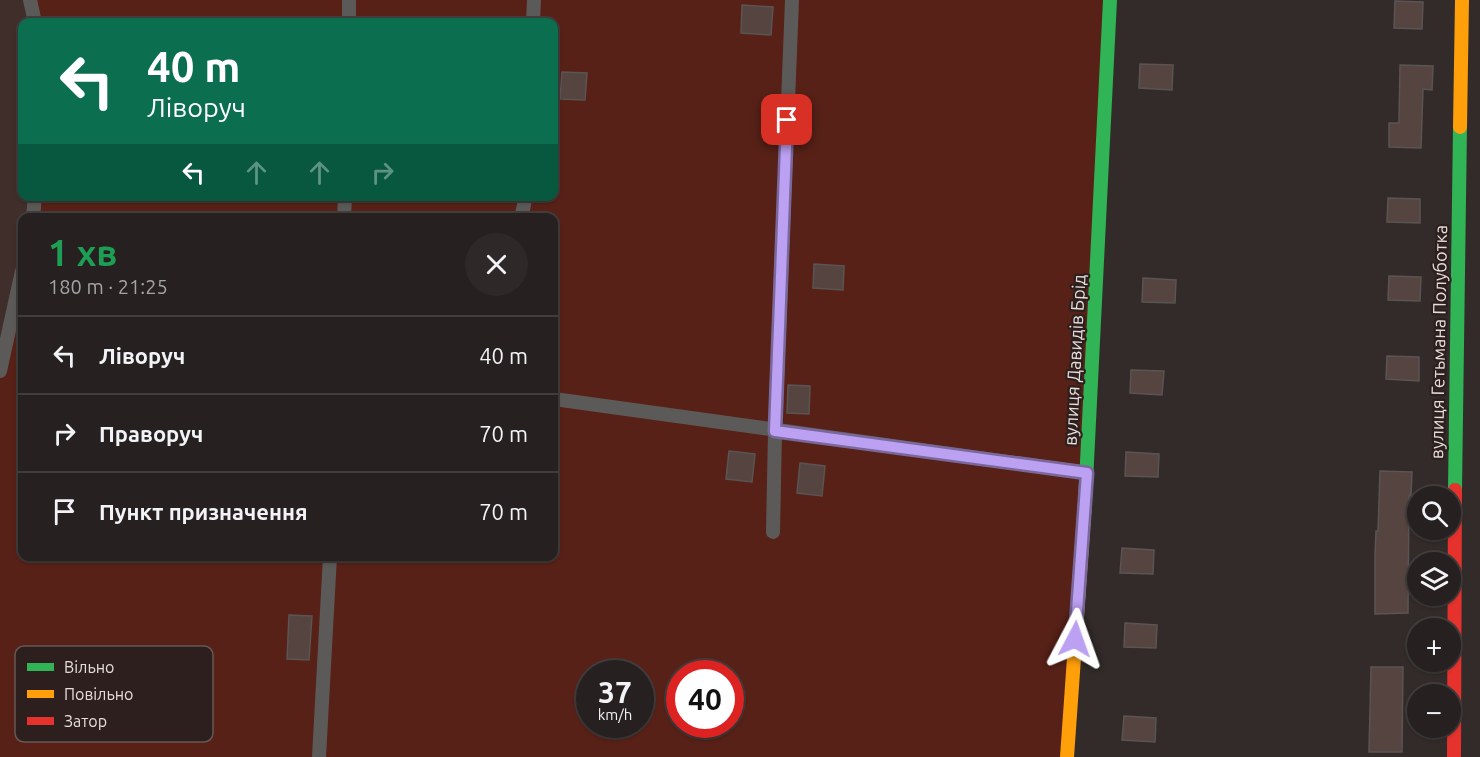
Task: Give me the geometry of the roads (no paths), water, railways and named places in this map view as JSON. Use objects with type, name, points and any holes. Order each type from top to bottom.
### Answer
[{"type":"street","name":"вулиця Давидів Брід","points":[[1067,757],[1087,473],[1110,0]]},
{"type":"street","name":"вулиця Гетьмана Полуботка","points":[[1454,757],[1455,433],[1462,0]]},
{"type":"lane","points":[[30,0],[34,18]]},
{"type":"lane","points":[[349,0],[349,18]]},
{"type":"lane","points":[[533,18],[534,0]]},
{"type":"lane","points":[[773,532],[792,0]]},
{"type":"lane","points":[[0,371],[18,289]]},
{"type":"lane","points":[[558,400],[1087,473]]},
{"type":"lane","points":[[319,757],[330,561]]}]
